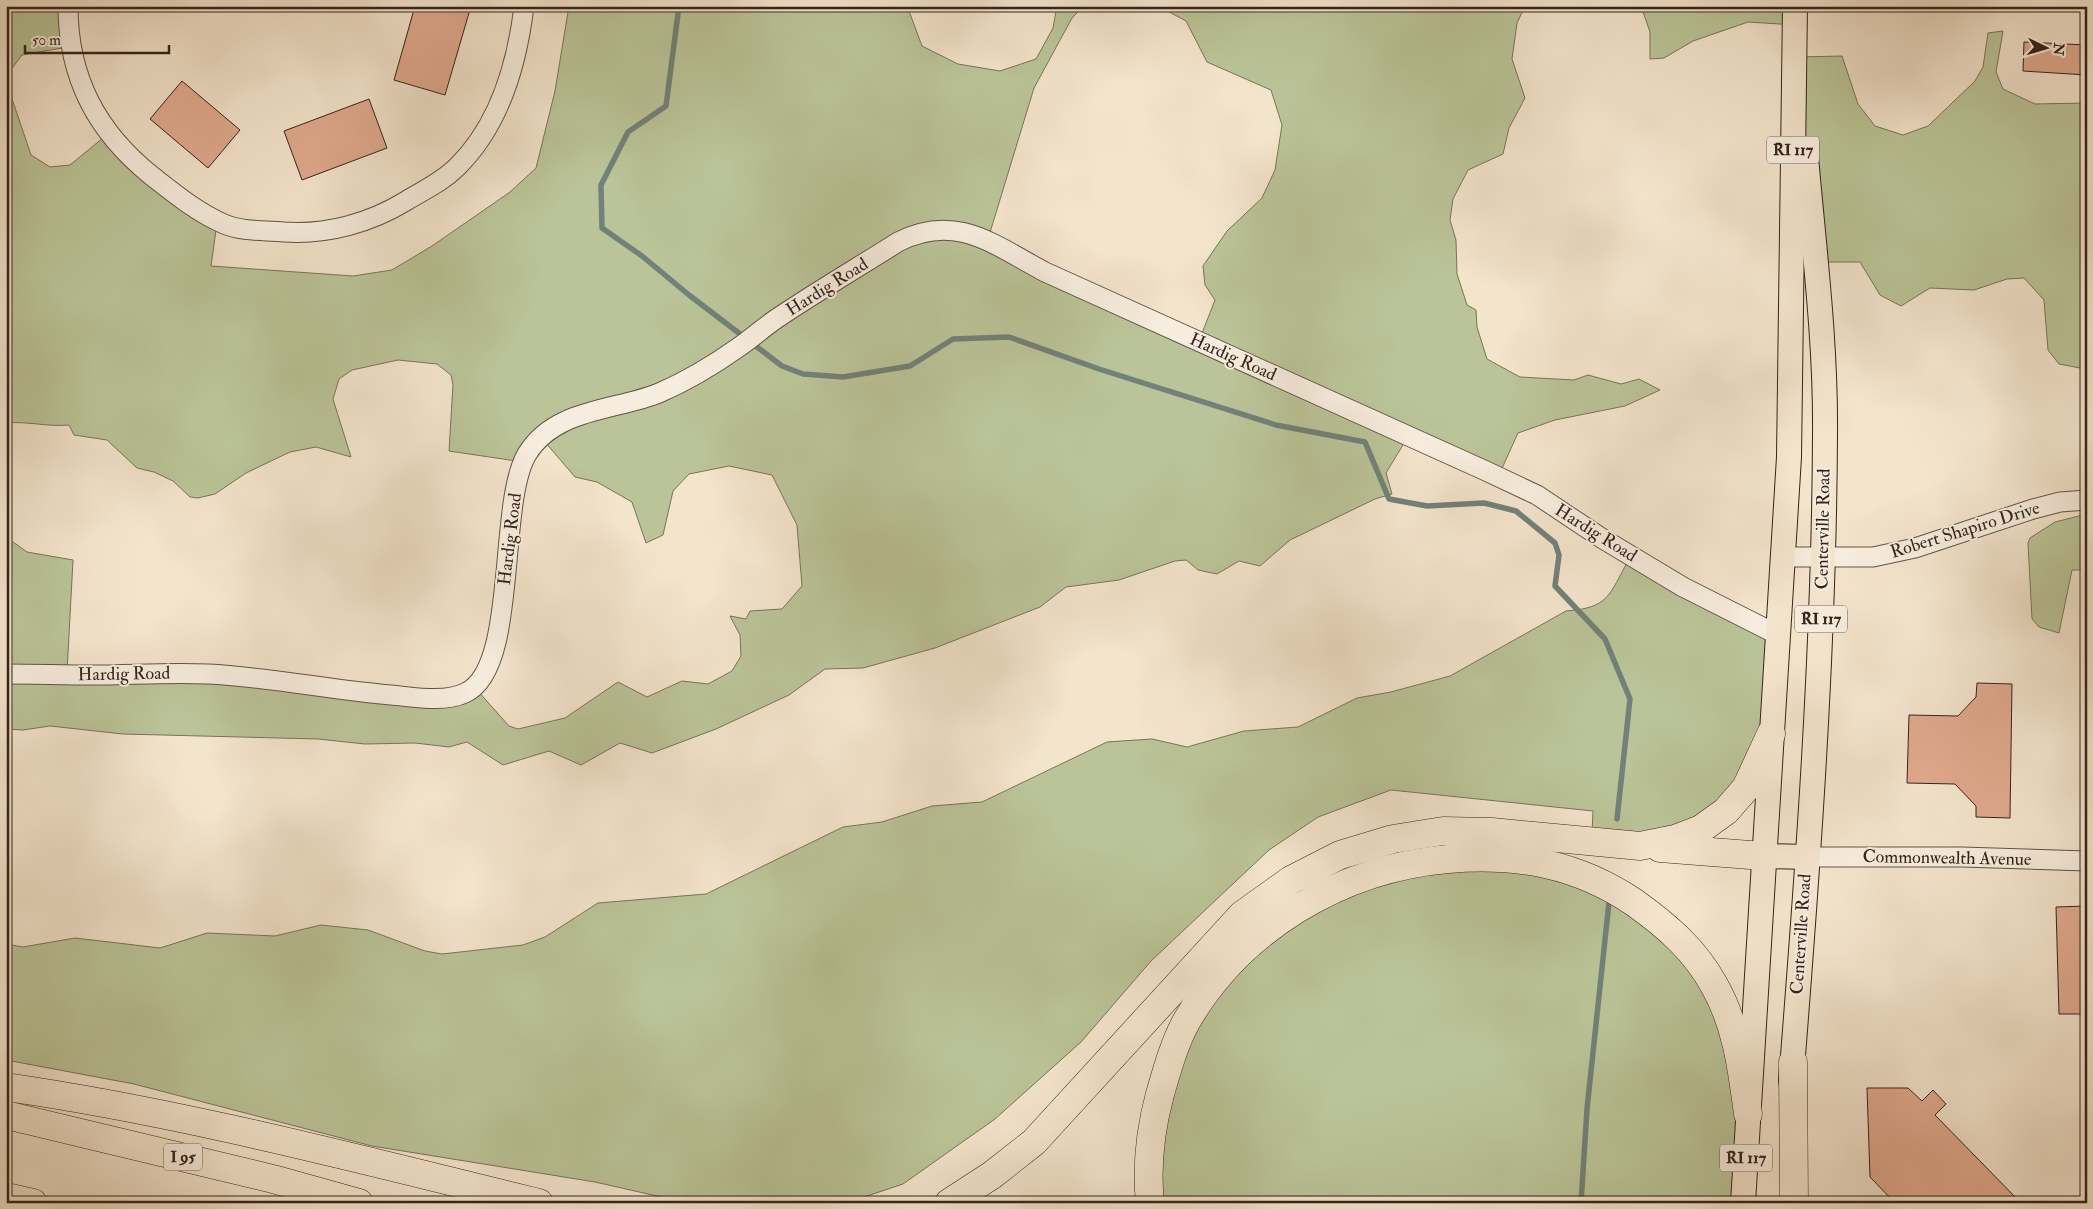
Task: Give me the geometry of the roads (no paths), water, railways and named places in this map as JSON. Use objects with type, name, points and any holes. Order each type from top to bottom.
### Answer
[{"type":"highway","points":[[1640,846],[1675,839],[1701,829],[1726,811],[1746,788],[1771,734]]},
{"type":"highway","points":[[949,1203],[992,1175],[1034,1142],[1242,915],[1291,880],[1340,856],[1393,839],[1443,831],[1492,832],[1763,856]]},
{"type":"highway","points":[[1150,1203],[1148,1154],[1155,1111],[1168,1065],[1186,1023],[1207,990],[1237,956],[1277,922],[1322,893],[1378,871],[1426,861],[1484,856],[1535,860],[1583,874],[1622,894],[1663,923],[1691,950],[1715,985],[1728,1015],[1740,1051],[1748,1114]]},
{"type":"highway","points":[[1793,1062],[1794,1203]]},
{"type":"highway","points":[[6,1087],[94,1100],[185,1119],[538,1203]]},
{"type":"highway","name":"I 95","points":[[6,1116],[273,1179],[358,1203]]},
{"type":"highway","points":[[6,1197],[33,1203]]},
{"type":"main road","name":"Centerville Road","points":[[1743,1203],[1763,856],[1790,457],[1790,265],[1795,6]]},
{"type":"main road","name":"Centerville Road","points":[[1782,1203],[1807,857],[1823,556],[1825,434],[1822,339],[1795,36]]},
{"type":"main road","points":[[1763,856],[1807,857]]},
{"type":"street","points":[[68,6],[76,61],[89,103],[102,126],[137,164],[200,213],[226,224],[262,232],[301,233],[342,228],[389,212],[426,191],[456,168],[483,134],[502,97],[520,42],[524,6]]},
{"type":"street","name":"Hardig Road","points":[[6,674],[209,674],[258,678],[356,692],[427,698],[463,694],[478,685],[489,669],[498,628],[517,483],[526,456],[535,442],[548,431],[577,417],[659,393],[701,371],[833,282],[911,235],[942,229],[972,235],[1004,249],[1045,272],[1537,495],[1603,539],[1675,582],[1778,635]]},
{"type":"street","name":"Robert Shapiro Drive","points":[[1783,557],[1823,556],[1861,558],[1890,554],[1915,548],[2033,509],[2060,502],[2087,500]]},
{"type":"street","name":"Commonwealth Avenue","points":[[1807,857],[1962,856],[2087,861]]},
{"type":"waterway","points":[[679,6],[666,106],[628,132],[601,185],[602,228],[642,256],[689,295],[782,366],[803,374],[843,377],[910,366],[953,339],[1009,337],[1099,369],[1276,425],[1365,442],[1389,499],[1427,506],[1484,503],[1516,511],[1555,543],[1559,555],[1555,586],[1605,639],[1630,699],[1617,819]]},
{"type":"waterway","points":[[1581,1203],[1587,1109],[1609,902]]}]
